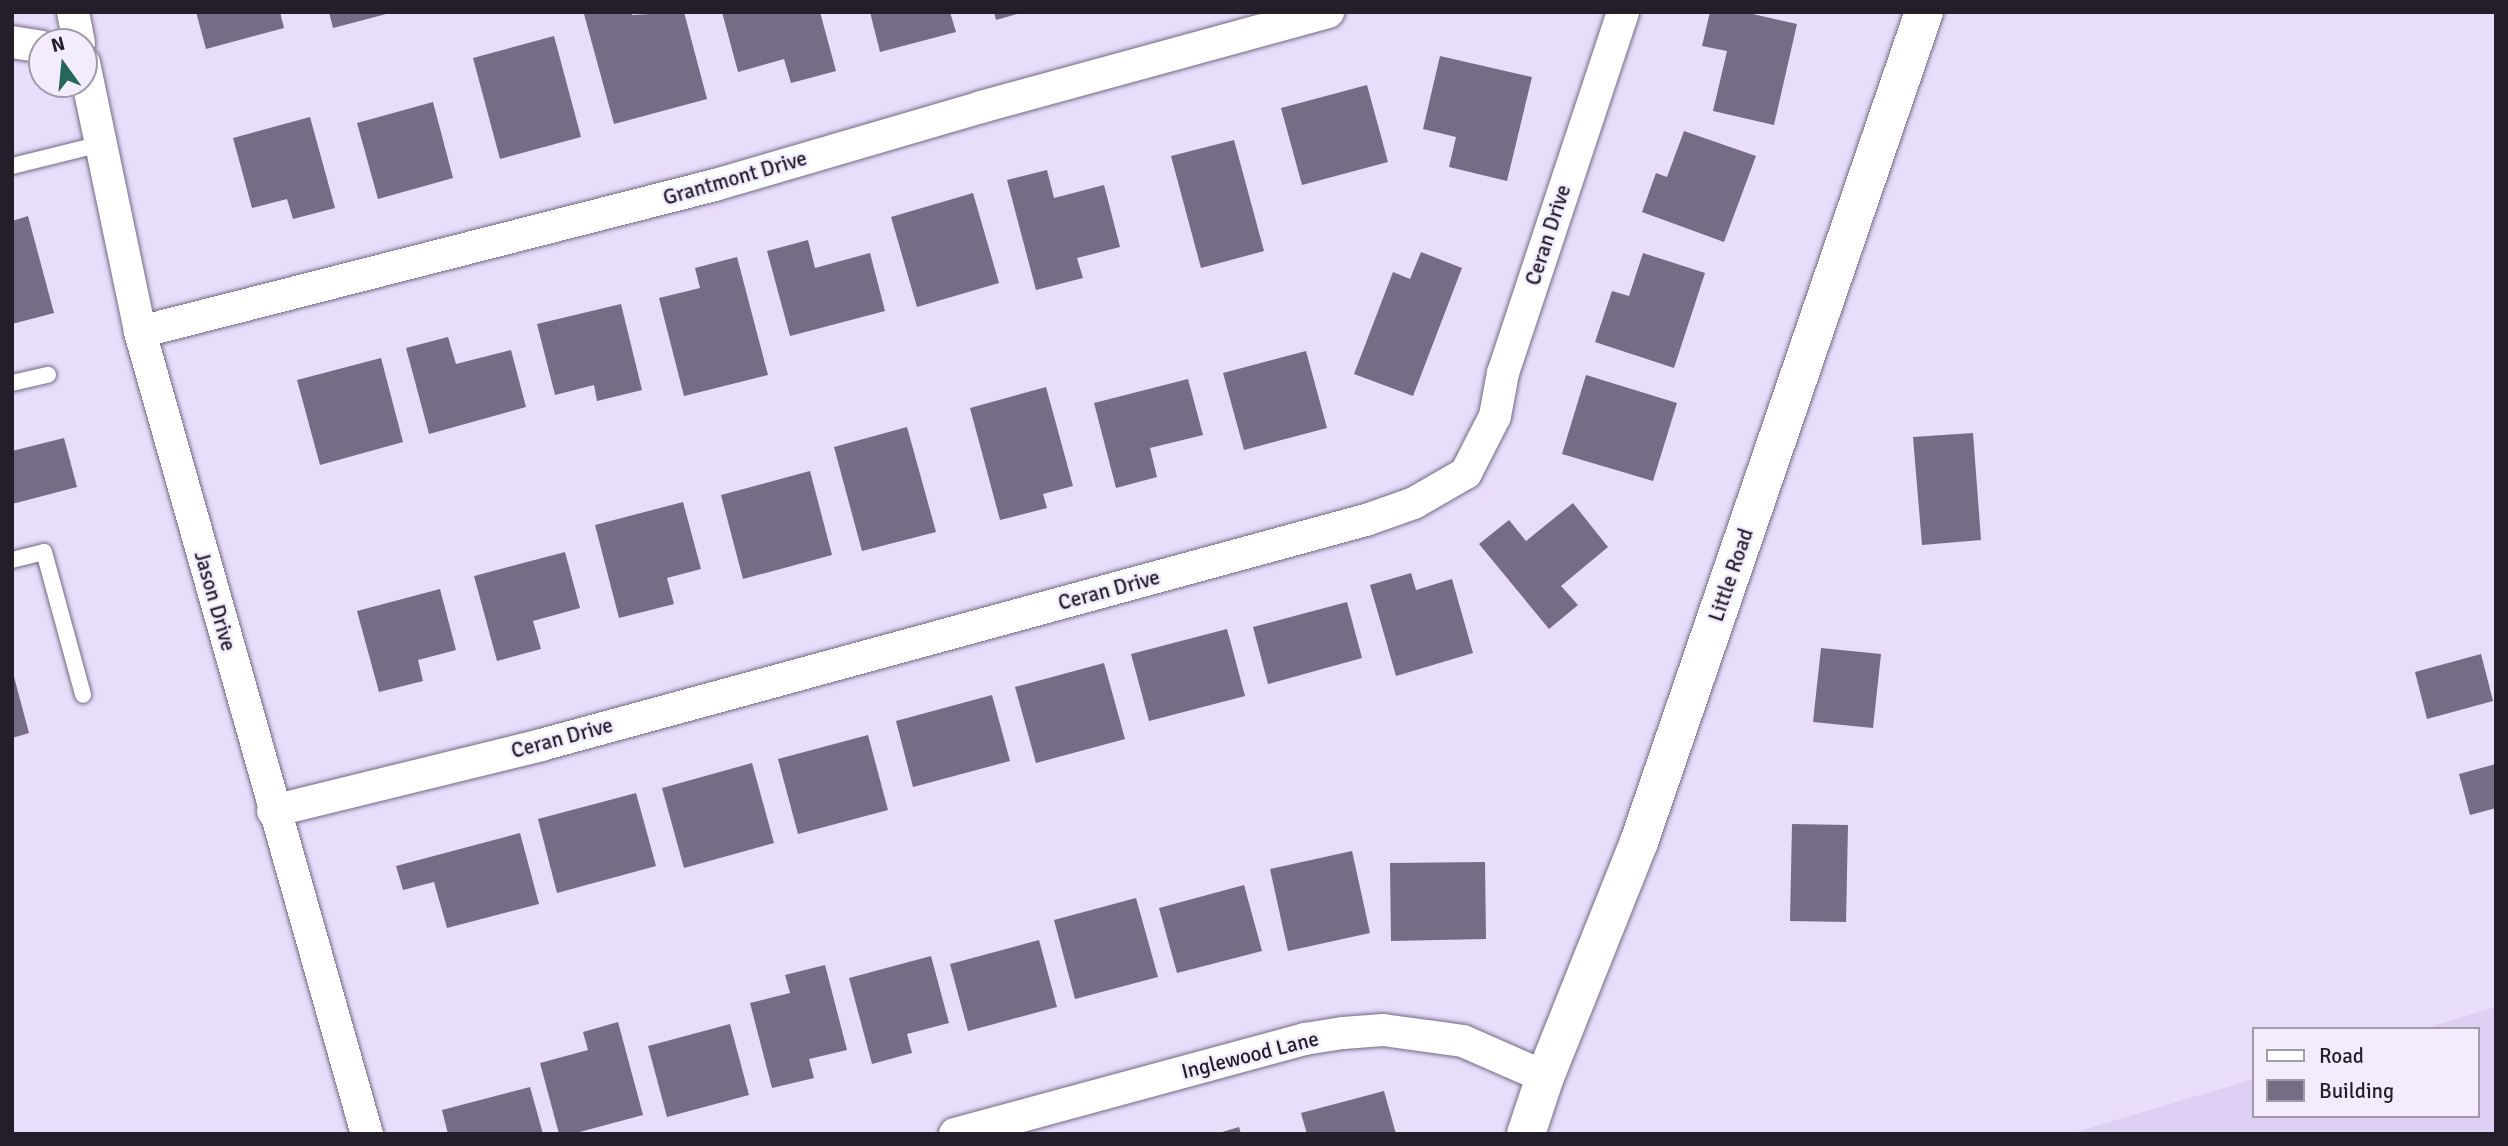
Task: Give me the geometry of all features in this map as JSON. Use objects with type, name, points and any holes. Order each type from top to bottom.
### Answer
[{"type":"street","name":"Grantmont Drive","points":[[140,332],[715,185],[981,107],[1328,12]]},
{"type":"street","name":"Ceran Drive","points":[[273,811],[541,745],[1366,520],[1414,503],[1456,479],[1466,473],[1495,416],[1503,373],[1623,12]]},
{"type":"street","name":"Little Road","points":[[1526,1134],[1545,1077],[1640,842],[1924,12]]},
{"type":"street","name":"Jason Drive","points":[[91,98],[140,332],[273,811],[367,1134]]},
{"type":"street","name":"Inglewood Lane","points":[[955,1134],[1305,1039],[1343,1033],[1383,1030],[1463,1041],[1545,1077]]},
{"type":"lane","points":[[12,166],[100,144]]},
{"type":"lane","points":[[12,383],[48,375]]},
{"type":"lane","points":[[12,560],[44,552],[83,695]]},
{"type":"shaded area","points":[[2496,1007],[2496,1134],[2069,1134],[2252,1080],[2252,1118],[2480,1118],[2480,1027],[2430,1027]]},
{"type":"building","points":[[196,12],[280,12],[284,28],[206,49]]},
{"type":"building","points":[[329,12],[389,12],[390,13],[333,28]]},
{"type":"building","points":[[631,12],[632,15],[684,12],[707,99],[614,124],[584,14]]},
{"type":"building","points":[[722,12],[820,12],[836,71],[791,83],[784,59],[738,72]]},
{"type":"building","points":[[870,12],[950,12],[956,32],[880,52]]},
{"type":"building","points":[[994,12],[1021,12],[1021,13],[996,20]]},
{"type":"building","points":[[1710,12],[1744,12],[1797,24],[1774,125],[1713,111],[1727,51],[1702,46]]},
{"type":"building","points":[[554,36],[581,137],[500,159],[473,58]]},
{"type":"building","points":[[1440,56],[1532,77],[1507,181],[1449,167],[1456,137],[1423,129]]},
{"type":"building","points":[[1367,85],[1388,162],[1302,185],[1281,108]]},
{"type":"building","points":[[433,102],[453,178],[378,199],[357,123]]},
{"type":"building","points":[[310,117],[335,208],[293,219],[287,199],[252,208],[233,138]]},
{"type":"building","points":[[1684,131],[1756,156],[1724,242],[1642,212],[1656,173],[1667,177]]},
{"type":"building","points":[[1234,140],[1264,251],[1201,268],[1171,156]]},
{"type":"building","points":[[1047,170],[1054,198],[1104,185],[1120,247],[1077,258],[1083,278],[1036,290],[1007,180]]},
{"type":"building","points":[[973,193],[999,283],[917,307],[891,217]]},
{"type":"building","points":[[28,216],[54,313],[12,324],[12,221]]},
{"type":"building","points":[[808,240],[815,268],[870,253],[885,311],[790,336],[767,251]]},
{"type":"building","points":[[1421,252],[1462,268],[1413,396],[1354,374],[1393,272],[1410,279]]},
{"type":"building","points":[[1643,253],[1705,273],[1674,368],[1595,342],[1612,291],[1629,296]]},
{"type":"building","points":[[737,257],[768,375],[684,396],[659,298],[700,288],[695,268]]},
{"type":"building","points":[[621,304],[642,390],[597,401],[594,385],[555,395],[537,324]]},
{"type":"building","points":[[448,337],[456,364],[511,350],[526,407],[429,434],[406,348]]},
{"type":"building","points":[[1306,351],[1327,428],[1244,450],[1223,373]]},
{"type":"building","points":[[381,358],[403,442],[320,465],[297,380]]},
{"type":"building","points":[[1586,375],[1677,403],[1653,481],[1562,454]]},
{"type":"building","points":[[1188,379],[1203,435],[1150,448],[1157,477],[1116,488],[1094,403]]},
{"type":"building","points":[[1046,387],[1073,486],[1043,494],[1047,508],[1000,520],[970,408]]},
{"type":"building","points":[[907,427],[936,532],[862,551],[834,447]]},
{"type":"building","points":[[1973,433],[1981,540],[1922,545],[1913,437]]},
{"type":"building","points":[[64,438],[77,487],[12,504],[12,451]]},
{"type":"building","points":[[810,471],[832,555],[743,579],[721,495]]},
{"type":"building","points":[[683,502],[701,569],[667,578],[674,604],[619,618],[595,525]]},
{"type":"building","points":[[1573,503],[1608,547],[1561,586],[1578,605],[1549,629],[1479,544],[1509,520],[1526,541]]},
{"type":"building","points":[[565,552],[580,608],[533,621],[541,649],[497,661],[474,576]]},
{"type":"building","points":[[1411,573],[1416,590],[1452,579],[1473,653],[1396,676],[1370,585]]},
{"type":"building","points":[[440,589],[456,650],[418,660],[423,681],[379,692],[357,611]]},
{"type":"building","points":[[1347,602],[1362,658],[1268,684],[1253,627]]},
{"type":"building","points":[[1227,629],[1245,696],[1149,721],[1131,654]]},
{"type":"building","points":[[1821,648],[1881,654],[1873,728],[1813,722]]},
{"type":"building","points":[[2481,654],[2493,701],[2427,719],[2415,672]]},
{"type":"building","points":[[1104,663],[1125,739],[1036,763],[1015,687]]},
{"type":"building","points":[[12,674],[29,733],[12,738]]},
{"type":"building","points":[[992,695],[1010,761],[913,787],[896,721]]},
{"type":"building","points":[[868,735],[888,810],[798,834],[778,759]]},
{"type":"building","points":[[752,763],[774,843],[684,868],[662,788]]},
{"type":"building","points":[[2496,764],[2496,808],[2470,815],[2459,774]]},
{"type":"building","points":[[636,793],[656,866],[557,893],[538,819]]},
{"type":"building","points":[[1792,824],[1848,825],[1846,922],[1790,921]]},
{"type":"building","points":[[520,833],[539,904],[447,928],[434,882],[403,890],[396,866]]},
{"type":"building","points":[[1352,851],[1370,933],[1288,951],[1270,869]]},
{"type":"building","points":[[1485,862],[1486,939],[1391,941],[1390,863]]},
{"type":"building","points":[[1244,885],[1262,951],[1177,973],[1159,908]]},
{"type":"building","points":[[1136,898],[1158,977],[1075,999],[1054,920]]},
{"type":"building","points":[[1039,940],[1057,1007],[968,1031],[950,964]]},
{"type":"building","points":[[931,956],[949,1023],[907,1034],[912,1053],[872,1064],[849,978]]},
{"type":"building","points":[[825,965],[847,1050],[809,1059],[814,1078],[772,1088],[750,1003],[790,993],[785,975]]},
{"type":"building","points":[[618,1022],[643,1115],[572,1134],[559,1134],[540,1063],[588,1050],[583,1032]]},
{"type":"building","points":[[730,1024],[749,1095],[667,1117],[648,1046]]},
{"type":"building","points":[[530,1087],[543,1134],[448,1134],[442,1110]]},
{"type":"building","points":[[1384,1091],[1396,1134],[1307,1134],[1301,1113]]},
{"type":"building","points":[[1239,1127],[1241,1134],[1219,1134],[1219,1133]]}]
